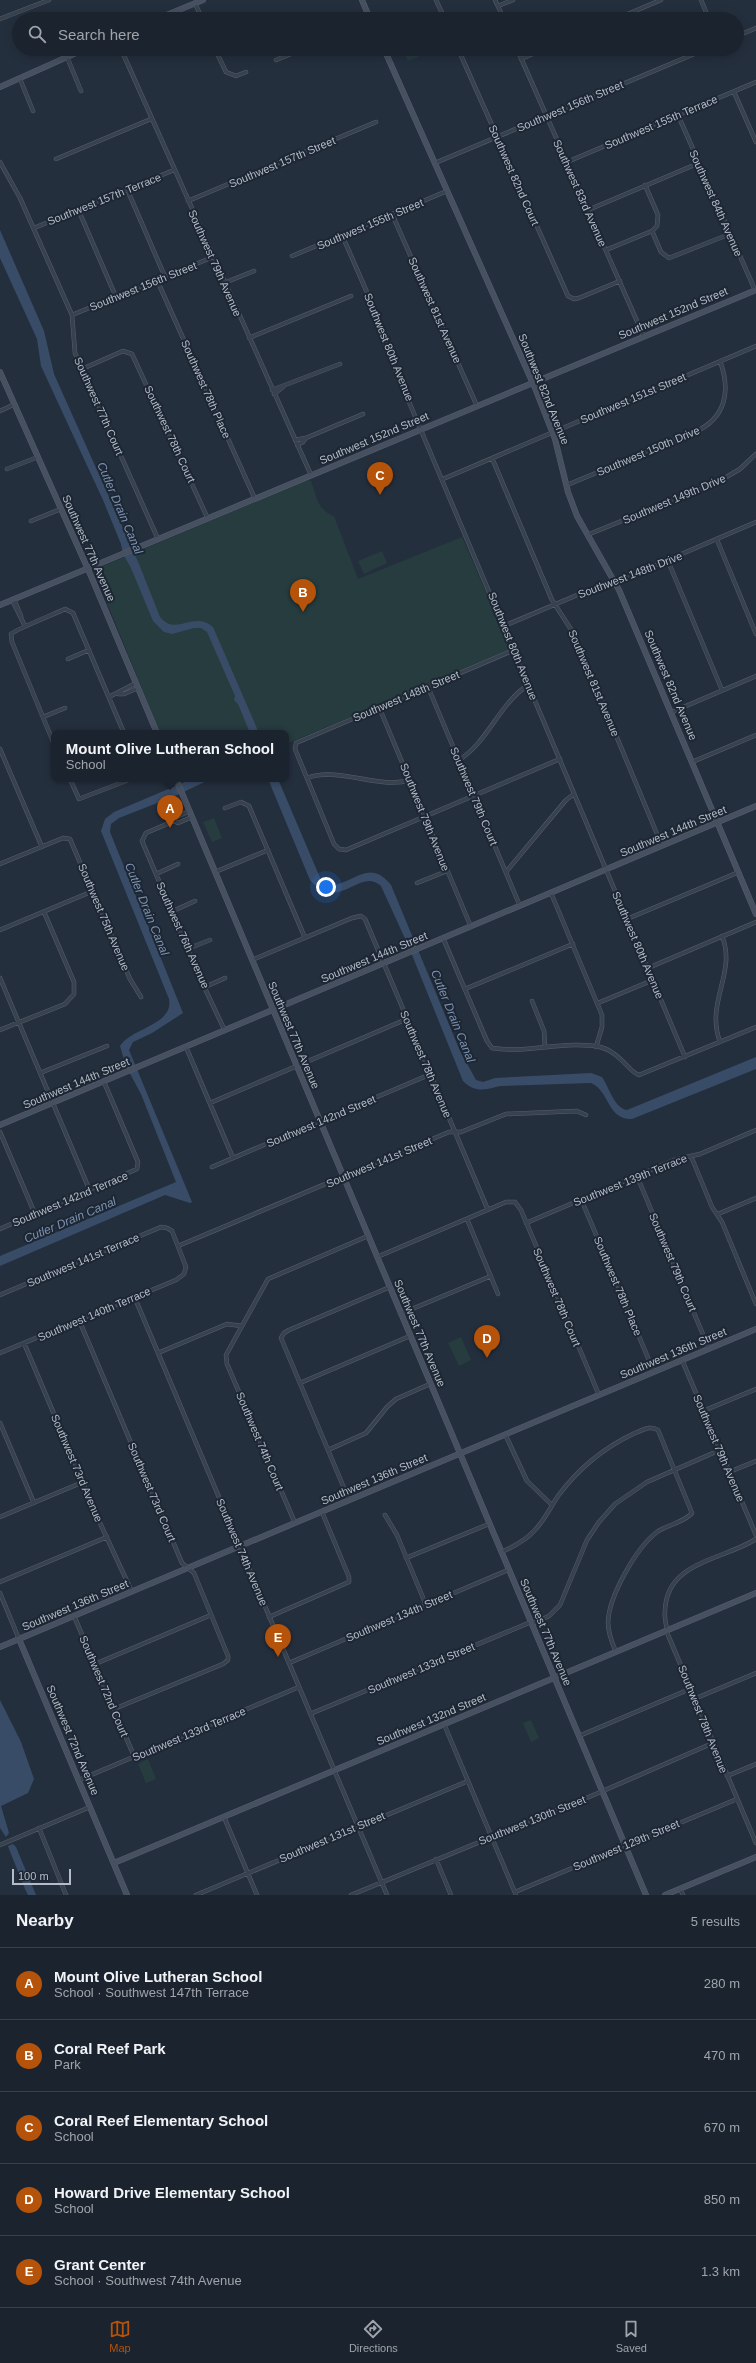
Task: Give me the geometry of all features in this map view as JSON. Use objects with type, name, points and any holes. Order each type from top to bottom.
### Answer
[{"type":"street","points":[[20,12],[49,0]]},
{"type":"street","points":[[174,12],[203,0]]},
{"type":"street","points":[[362,0],[367,12]]},
{"type":"street","points":[[436,0],[442,12]]},
{"type":"street","points":[[496,0],[501,12]]},
{"type":"street","points":[[498,6],[513,0]]},
{"type":"street","points":[[633,12],[661,0]]},
{"type":"street","points":[[701,0],[706,12]]},
{"type":"street","points":[[195,3],[199,12]]},
{"type":"street","points":[[0,20],[12,15]]},
{"type":"street","points":[[744,33],[756,28]]},
{"type":"street","name":"Southwest 79th Avenue","points":[[124,56],[311,475]]},
{"type":"street","points":[[218,56],[226,72],[236,76],[246,72]]},
{"type":"street","points":[[276,60],[286,56]]},
{"type":"street","name":"Southwest 82nd Avenue","points":[[387,56],[533,383],[553,432],[572,503],[586,536],[615,581],[672,712],[756,914]]},
{"type":"street","name":"Southwest 82nd Court","points":[[461,56],[565,291],[571,299],[579,298],[620,281]]},
{"type":"street","points":[[521,58],[526,56]]},
{"type":"street","name":"Southwest 156th Street","points":[[435,163],[689,56]]},
{"type":"street","points":[[0,87],[67,57],[81,91]]},
{"type":"street","name":"Southwest 83rd Avenue","points":[[521,58],[644,337]]},
{"type":"street","points":[[20,79],[33,111]]},
{"type":"street","name":"Southwest 155th Terrace","points":[[566,162],[756,82]]},
{"type":"street","points":[[734,92],[756,142]]},
{"type":"street","name":"Southwest 84th Avenue","points":[[678,115],[755,290]]},
{"type":"street","points":[[56,159],[151,119]]},
{"type":"street","name":"Southwest 157th Street","points":[[188,201],[376,122]]},
{"type":"street","name":"Southwest 77th Court","points":[[0,162],[34,228],[72,314],[75,326],[75,348],[82,369],[158,539]]},
{"type":"street","points":[[588,210],[699,163]]},
{"type":"street","name":"Southwest 157th Terrace","points":[[34,228],[174,170]]},
{"type":"street","points":[[606,250],[652,231],[658,224],[659,217],[646,185]]},
{"type":"street","points":[[127,189],[165,277]]},
{"type":"street","name":"Southwest 155th Street","points":[[292,256],[447,191]]},
{"type":"street","points":[[78,209],[116,297]]},
{"type":"street","name":"Southwest 81st Avenue","points":[[392,214],[477,406]]},
{"type":"street","points":[[652,231],[661,252],[667,258],[674,257],[730,234]]},
{"type":"street","name":"Southwest 80th Avenue","points":[[342,235],[376,313],[384,342],[422,429],[685,1057]]},
{"type":"street","name":"Southwest 156th Street","points":[[72,314],[213,257]]},
{"type":"street","points":[[224,283],[254,271]]},
{"type":"street","name":"Southwest 78th Place","points":[[157,280],[255,499]]},
{"type":"street","name":"Southwest 152nd Street","points":[[0,604],[208,519],[755,290]]},
{"type":"street","points":[[249,338],[351,296]]},
{"type":"street","name":"Southwest 151st Street","points":[[443,479],[756,346]]},
{"type":"street","name":"Southwest 78th Court","points":[[82,369],[123,352],[129,351],[134,356],[208,519]]},
{"type":"street","name":"Southwest 150th Drive","points":[[567,485],[695,432],[711,423],[722,409],[726,393],[725,376],[720,361]]},
{"type":"street","points":[[273,392],[340,364]]},
{"type":"street","name":"Southwest 77th Avenue","points":[[0,372],[88,568],[156,730]]},
{"type":"street","points":[[0,410],[15,404]]},
{"type":"street","points":[[295,440],[306,438],[363,414]]},
{"type":"street","points":[[297,445],[306,438]]},
{"type":"street","name":"Southwest 149th Drive","points":[[586,536],[722,480],[740,469],[756,454]]},
{"type":"street","points":[[7,469],[38,457]]},
{"type":"street","name":"Southwest 81st Avenue","points":[[492,458],[555,605],[574,634],[662,846]]},
{"type":"street","points":[[31,521],[61,509]]},
{"type":"street","name":"Southwest 148th Drive","points":[[504,626],[668,561],[756,522]]},
{"type":"street","points":[[717,540],[756,634]]},
{"type":"street","points":[[668,561],[722,690]]},
{"type":"street","points":[[13,599],[25,626]]},
{"type":"street","points":[[51,737],[12,642],[11,634],[25,626],[37,623],[64,610],[69,610],[73,613],[122,730]]},
{"type":"street","points":[[68,659],[89,650]]},
{"type":"street","name":"Southwest 148th Street","points":[[307,778],[295,749],[298,741],[514,650]]},
{"type":"street","points":[[672,712],[756,676]]},
{"type":"street","points":[[459,760],[471,751],[514,697],[528,685]]},
{"type":"street","points":[[108,697],[124,694],[137,686]]},
{"type":"street","name":"Southwest 79th Court","points":[[428,687],[520,906]]},
{"type":"street","name":"Southwest 79th Avenue","points":[[379,706],[471,927]]},
{"type":"street","points":[[43,717],[65,708]]},
{"type":"street","points":[[692,762],[756,735]]},
{"type":"street","points":[[0,749],[42,847],[0,864]]},
{"type":"street","points":[[410,780],[394,783],[321,775],[307,778],[334,844],[340,850],[346,850],[560,759]]},
{"type":"street","points":[[71,782],[79,799],[123,782]]},
{"type":"street","name":"Southwest 77th Avenue","points":[[177,782],[400,1314],[646,1895]]},
{"type":"street","points":[[506,872],[566,800],[574,794]]},
{"type":"street","points":[[225,808],[244,802],[250,808],[304,938],[252,960]]},
{"type":"street","name":"Southwest 144th Street","points":[[0,1126],[756,806]]},
{"type":"street","points":[[190,811],[176,817],[174,821],[178,823],[192,817]]},
{"type":"street","name":"Southwest 76th Avenue","points":[[174,821],[146,833],[142,843],[173,911],[187,949],[225,1031]]},
{"type":"street","name":"Southwest 75th Avenue","points":[[42,847],[68,838],[73,843],[130,979],[141,997]]},
{"type":"street","points":[[215,872],[268,850]]},
{"type":"street","points":[[156,874],[178,864]]},
{"type":"street","points":[[417,883],[447,871]]},
{"type":"street","points":[[628,920],[739,872]]},
{"type":"street","points":[[0,930],[93,891]]},
{"type":"street","points":[[551,893],[598,1004],[602,1022],[596,1047]]},
{"type":"street","points":[[173,911],[195,902]]},
{"type":"street","points":[[0,1030],[67,1003],[75,992],[74,982],[44,912]]},
{"type":"street","name":"Southwest 78th Avenue","points":[[304,938],[352,918],[359,916],[364,918],[488,1210]]},
{"type":"street","points":[[648,968],[756,922]]},
{"type":"street","points":[[720,1042],[714,1020],[727,956],[722,936]]},
{"type":"street","points":[[443,938],[487,1041],[492,1048],[596,1047],[616,1054],[637,1075],[646,1074],[756,1027]]},
{"type":"street","points":[[187,949],[210,940]]},
{"type":"street","points":[[465,989],[573,944]]},
{"type":"street","points":[[0,978],[90,1191]]},
{"type":"street","points":[[205,987],[225,978]]},
{"type":"street","points":[[598,1004],[653,980]]},
{"type":"street","points":[[532,1001],[544,1031],[545,1047]]},
{"type":"street","points":[[210,1103],[407,1019]]},
{"type":"street","points":[[40,1073],[107,1046]]},
{"type":"street","points":[[186,1047],[233,1158]]},
{"type":"street","name":"Southwest 142nd Street","points":[[212,1167],[431,1074]]},
{"type":"street","name":"Southwest 142nd Terrace","points":[[0,1229],[133,1172],[138,1166],[104,1082]]},
{"type":"street","name":"Southwest 141st Street","points":[[178,1246],[449,1132],[461,1132],[506,1114],[577,1111],[586,1115]]},
{"type":"street","name":"Southwest 139th Terrace","points":[[526,1223],[637,1176],[756,1130]]},
{"type":"street","points":[[0,1132],[35,1214]]},
{"type":"street","points":[[691,1156],[712,1207],[718,1214],[756,1304]]},
{"type":"street","name":"Southwest 79th Court","points":[[637,1176],[709,1349]]},
{"type":"street","points":[[718,1214],[756,1198]]},
{"type":"street","name":"Southwest 78th Place","points":[[581,1199],[654,1372]]},
{"type":"street","name":"Southwest 78th Court","points":[[488,1210],[513,1201],[520,1207],[598,1395]]},
{"type":"street","points":[[377,1257],[488,1210]]},
{"type":"street","points":[[467,1219],[498,1294]]},
{"type":"street","name":"Southwest 141st Terrace","points":[[0,1295],[158,1228],[167,1228],[173,1233],[178,1246]]},
{"type":"street","points":[[158,1353],[227,1324],[242,1326],[264,1284],[269,1278],[368,1236]]},
{"type":"street","name":"Southwest 140th Terrace","points":[[0,1353],[134,1296],[176,1280],[186,1272],[186,1267],[178,1246]]},
{"type":"street","points":[[400,1314],[491,1276]]},
{"type":"street","points":[[349,1500],[282,1336],[289,1330],[390,1287]]},
{"type":"street","name":"Southwest 74th Avenue","points":[[134,1296],[387,1895]]},
{"type":"street","name":"Southwest 73rd Court","points":[[79,1320],[182,1563],[194,1573],[228,1654],[228,1660],[221,1665],[114,1710]]},
{"type":"street","name":"Southwest 74th Court","points":[[242,1326],[226,1358],[295,1523]]},
{"type":"street","name":"Southwest 136th Street","points":[[0,1647],[756,1329]]},
{"type":"street","points":[[300,1383],[410,1336]]},
{"type":"street","name":"Southwest 73rd Avenue","points":[[24,1343],[132,1592]]},
{"type":"street","name":"Southwest 79th Avenue","points":[[682,1360],[756,1535]]},
{"type":"street","points":[[328,1450],[366,1433],[387,1407],[396,1399],[430,1384]]},
{"type":"street","points":[[703,1411],[756,1389]]},
{"type":"street","points":[[0,1423],[34,1503]]},
{"type":"street","points":[[501,1552],[520,1543],[533,1532],[552,1505],[580,1471],[607,1448],[642,1430],[655,1428],[660,1432],[692,1513],[656,1533],[642,1546],[631,1562],[609,1617],[610,1633],[616,1652]]},
{"type":"street","points":[[506,1434],[527,1481],[552,1505]]},
{"type":"street","points":[[531,1623],[549,1616],[560,1605],[587,1540],[610,1509],[635,1488],[720,1450]]},
{"type":"street","points":[[729,1472],[756,1461]]},
{"type":"street","points":[[0,1517],[83,1482]]},
{"type":"street","points":[[269,1617],[349,1582],[349,1577],[322,1512]]},
{"type":"street","points":[[385,1515],[406,1558],[426,1605]]},
{"type":"street","points":[[406,1558],[489,1524]]},
{"type":"street","points":[[0,1582],[107,1537]]},
{"type":"street","name":"Southwest 78th Avenue","points":[[756,1539],[689,1569],[678,1578],[670,1592],[665,1611],[668,1630],[690,1689],[756,1843]]},
{"type":"street","name":"Southwest 134th Street","points":[[289,1663],[508,1570]]},
{"type":"street","name":"Southwest 72nd Avenue","points":[[0,1593],[127,1895]]},
{"type":"street","name":"Southwest 132nd Street","points":[[114,1863],[756,1593]]},
{"type":"street","points":[[95,1664],[211,1615]]},
{"type":"street","name":"Southwest 72nd Court","points":[[74,1616],[134,1756]]},
{"type":"street","name":"Southwest 133rd Street","points":[[310,1714],[531,1623]]},
{"type":"street","points":[[694,1699],[756,1673]]},
{"type":"street","name":"Southwest 133rd Terrace","points":[[79,1780],[299,1687]]},
{"type":"street","points":[[579,1736],[690,1689]]},
{"type":"street","points":[[444,1724],[516,1893]]},
{"type":"street","name":"Southwest 130th Street","points":[[351,1895],[602,1791],[713,1743]]},
{"type":"street","points":[[727,1776],[756,1764]]},
{"type":"street","name":"Southwest 131st Street","points":[[196,1895],[468,1781]]},
{"type":"street","name":"Southwest 129th Street","points":[[516,1893],[737,1799]]},
{"type":"street","points":[[0,1845],[90,1807]]},
{"type":"street","points":[[224,1817],[257,1895]]},
{"type":"street","points":[[39,1828],[66,1895]]},
{"type":"street","points":[[665,1895],[756,1857]]},
{"type":"street","points":[[436,1859],[452,1895]]},
{"type":"street","points":[[680,1889],[683,1895]]},
{"type":"green space","points":[[406,56],[420,56],[408,61]]},
{"type":"green space","points":[[307,480],[311,481],[316,498],[321,507],[334,516],[358,579],[462,537],[509,644],[508,651],[289,743],[289,730],[159,730],[97,578],[96,569]]},
{"type":"green space","points":[[382,551],[387,563],[364,574],[358,561]]},
{"type":"green space","points":[[214,818],[222,838],[212,842],[203,822]]},
{"type":"green space","points":[[461,1337],[471,1360],[459,1366],[448,1343]]},
{"type":"green space","points":[[531,1720],[539,1738],[531,1742],[523,1723]]},
{"type":"green space","points":[[148,1759],[156,1779],[146,1783],[138,1764]]},
{"type":"water","points":[[0,230],[44,331],[54,374],[139,564],[160,617],[172,625],[198,621],[213,627],[258,730],[249,730],[238,704],[234,700],[235,696],[207,632],[201,628],[194,628],[172,634],[164,632],[153,621],[131,568],[123,554],[121,544],[103,500],[41,366],[37,339],[0,258]]},
{"type":"water","points":[[185,782],[205,782],[175,796],[119,818],[111,824],[110,832],[183,1013],[152,1033],[133,1042],[129,1050],[192,1202],[190,1203],[165,1195],[0,1266],[0,1256],[176,1182],[141,1094],[126,1066],[120,1046],[125,1040],[159,1021],[169,1008],[169,999],[101,831],[105,819],[114,812]]},
{"type":"water","points":[[269,782],[279,782],[321,880],[335,885],[364,873],[371,872],[384,878],[391,885],[460,1051],[476,1080],[483,1082],[495,1078],[591,1073],[602,1077],[615,1101],[622,1108],[627,1110],[756,1057],[756,1069],[632,1119],[624,1118],[618,1115],[613,1110],[602,1092],[591,1083],[500,1086],[480,1090],[476,1089],[467,1085],[463,1081],[408,945],[381,886],[373,881],[365,881],[340,892],[330,892],[321,889],[310,880]]},
{"type":"water","points":[[0,1700],[21,1742],[34,1779],[28,1793],[1,1806],[9,1833],[6,1837],[0,1828]]},
{"type":"water","points":[[13,1844],[16,1847],[36,1895],[28,1895],[25,1889],[8,1846]]},
{"type":"place","name":"Coral Reef Elementary School","points":[[380,495]]},
{"type":"place","name":"Coral Reef Park","points":[[303,612]]},
{"type":"place","name":"Mount Olive Lutheran School","points":[[170,828]]},
{"type":"place","name":"Howard Drive Elementary School","points":[[487,1358]]},
{"type":"place","name":"Grant Center","points":[[278,1657]]},
{"type":"water label","name":"Cutler Drain Canal","points":[[120,508]]},
{"type":"water label","name":"Cutler Drain Canal","points":[[147,909]]},
{"type":"water label","name":"Cutler Drain Canal","points":[[453,1016]]},
{"type":"water label","name":"Cutler Drain Canal","points":[[70,1220]]}]
